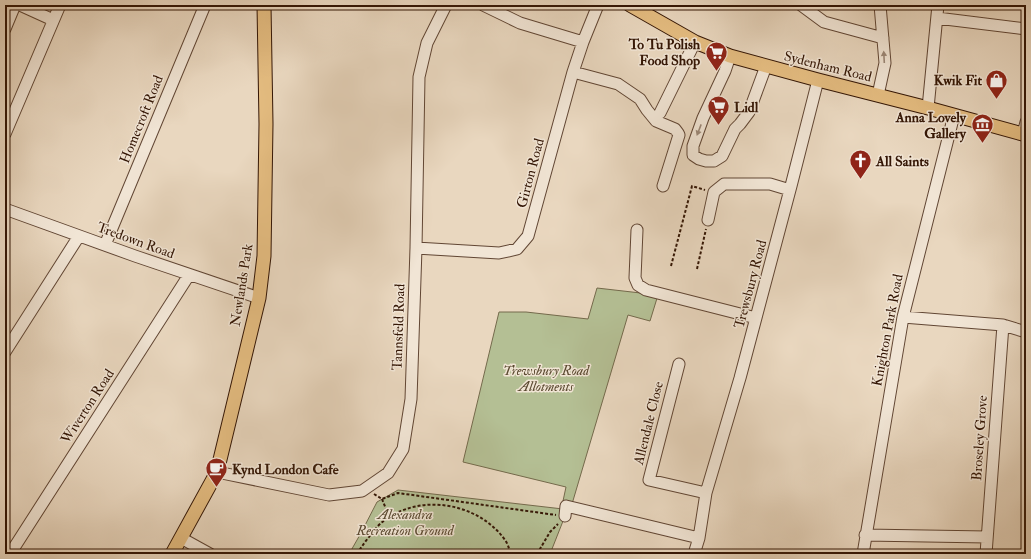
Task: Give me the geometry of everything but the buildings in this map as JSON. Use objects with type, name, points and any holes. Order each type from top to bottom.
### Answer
[{"type":"main road","name":"Newlands Park","points":[[172,554],[218,472],[259,298],[264,256],[266,124],[264,5]]},
{"type":"main road","name":"Sydenham Road","points":[[633,6],[695,42],[730,56],[954,115],[1025,130]]},
{"type":"street","points":[[5,28],[15,5]]},
{"type":"street","points":[[20,5],[53,20]]},
{"type":"street","points":[[5,134],[60,5]]},
{"type":"street","name":"Homecroft Road","points":[[105,245],[205,5]]},
{"type":"street","name":"Tannsfeld Road","points":[[218,472],[329,494],[362,491],[388,473],[403,450],[411,399],[420,77],[427,43],[446,5]]},
{"type":"street","points":[[483,5],[520,24],[583,42]]},
{"type":"street","name":"Girton Road","points":[[416,248],[498,253],[517,249],[528,236],[573,72],[598,5]]},
{"type":"street","points":[[801,5],[824,22],[883,38]]},
{"type":"street","points":[[878,95],[885,63],[880,5]]},
{"type":"street","points":[[928,108],[938,5]]},
{"type":"street","points":[[937,18],[1026,29]]},
{"type":"street","points":[[660,113],[695,42]]},
{"type":"street","points":[[730,56],[703,118],[693,146],[693,154],[699,159],[706,161],[714,161],[722,156],[735,129],[749,112],[766,66]]},
{"type":"street","points":[[573,72],[618,84],[640,99],[656,121],[675,129],[679,135],[663,186]]},
{"type":"street","name":"Trewsbury Road","points":[[694,554],[699,538],[706,493],[740,378],[818,80]]},
{"type":"street","name":"Knighton Park Road","points":[[863,554],[903,317],[954,115]]},
{"type":"street","points":[[708,220],[714,192],[724,184],[770,184],[790,190]]},
{"type":"street","name":"Tredown Road","points":[[5,209],[189,275],[259,298]]},
{"type":"street","points":[[637,230],[635,278],[638,285],[646,290],[756,318]]},
{"type":"street","points":[[5,352],[80,236]]},
{"type":"street","name":"Wiverton Road","points":[[10,554],[189,275]]},
{"type":"street","points":[[903,317],[1003,325],[1026,332]]},
{"type":"street","name":"Broseley Grove","points":[[986,554],[1003,325]]},
{"type":"street","name":"Allendale Close","points":[[679,364],[650,480],[706,493]]},
{"type":"street","points":[[565,516],[566,506],[699,538]]},
{"type":"street","points":[[865,535],[987,537]]},
{"type":"street","points":[[181,538],[210,554]]},
{"type":"path","points":[[671,266],[692,186],[714,192]]},
{"type":"path","points":[[697,269],[708,220]]},
{"type":"path","points":[[365,488],[382,499],[390,517]]},
{"type":"path","points":[[382,499],[398,493],[565,516]]},
{"type":"path","points":[[357,554],[381,523],[401,511],[420,505],[432,504],[450,506],[464,510],[494,527],[506,541],[511,554]]},
{"type":"path","points":[[537,554],[550,532],[565,516]]},
{"type":"green space","name":"Trewsbury Road Allotments","points":[[597,288],[658,295],[650,321],[628,315],[572,504],[563,501],[566,487],[463,462],[499,312],[526,312],[588,319]]},
{"type":"green space","name":"Alexandra Recreation Ground","points":[[398,490],[563,509],[565,516],[550,554],[349,554],[377,502]]},
{"type":"place","name":"To Tu Polish Food Shop","points":[[716,72]]},
{"type":"place","name":"Kwik Fit","points":[[997,100]]},
{"type":"place","name":"Lidl","points":[[718,126]]},
{"type":"place","name":"Anna Lovely Gallery","points":[[982,144]]},
{"type":"place","name":"All Saints","points":[[861,180]]},
{"type":"place","name":"Kynd London Cafe","points":[[217,488]]}]
